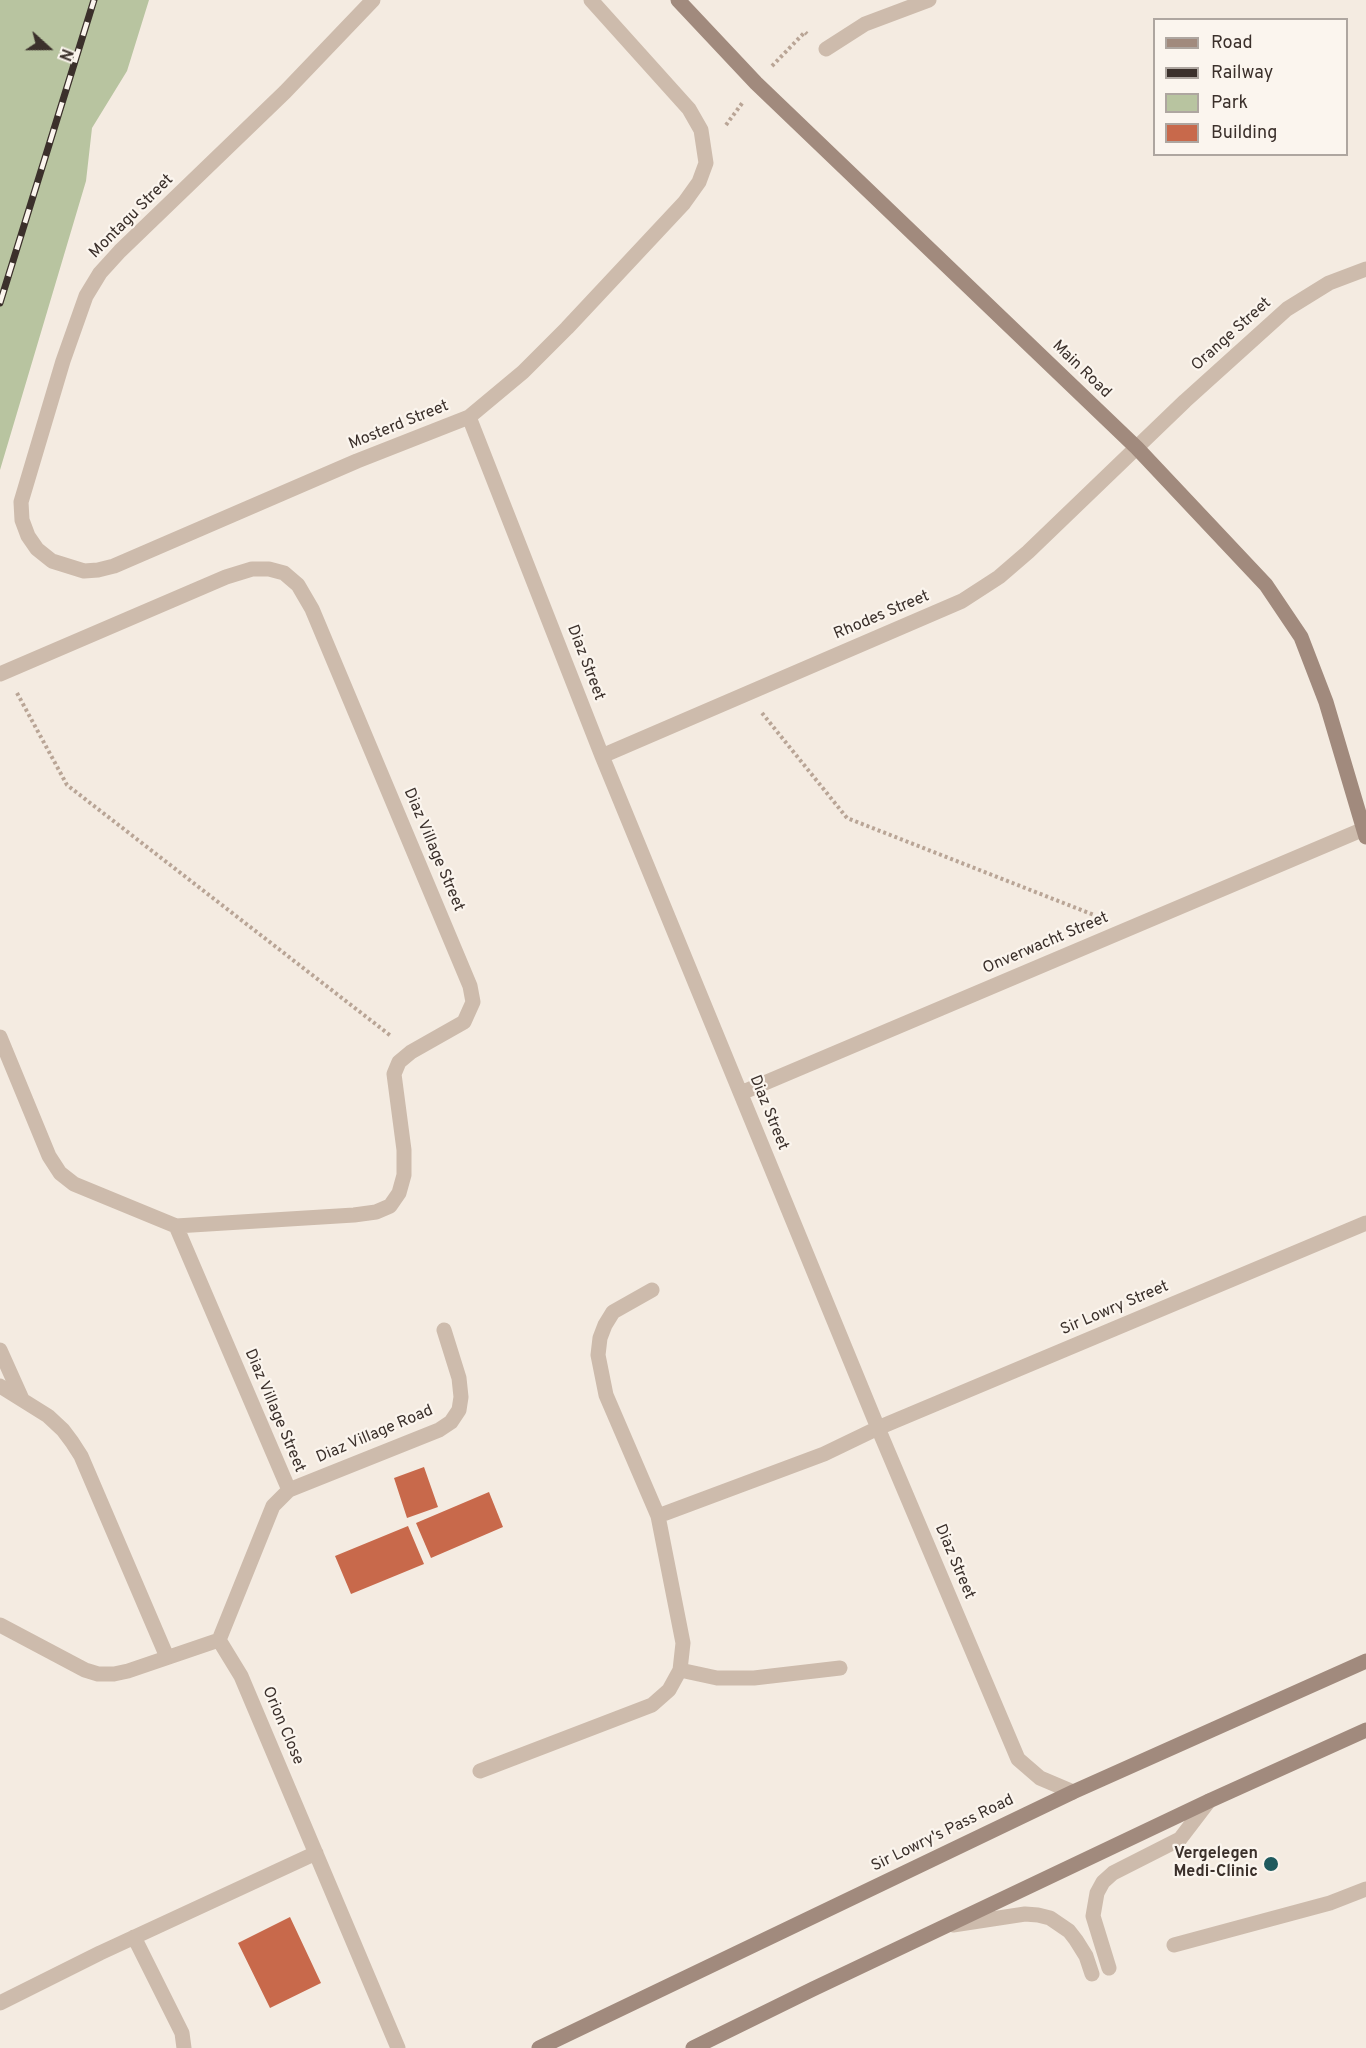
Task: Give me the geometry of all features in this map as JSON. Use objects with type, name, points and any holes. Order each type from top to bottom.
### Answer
[{"type":"main road","name":"Main Road","points":[[678,0],[765,91],[1137,448],[1266,585],[1300,637],[1326,702],[1365,832]]},
{"type":"main road","name":"Sir Lowry's Pass Road","points":[[539,2048],[1073,1792],[1366,1661]]},
{"type":"main road","points":[[693,2048],[1209,1801],[1366,1730]]},
{"type":"street","name":"Montagu Street","points":[[22,520],[21,502],[63,361],[86,296],[100,273],[285,92],[373,0]]},
{"type":"street","name":"Mosterd Street","points":[[22,520],[28,536],[37,549],[52,561],[84,571],[114,566],[357,461],[469,417],[523,372],[684,203],[699,182],[706,163],[701,130],[688,109],[591,0]]},
{"type":"street","points":[[826,50],[865,24],[929,0]]},
{"type":"street","name":"Orange Street","points":[[1137,448],[1185,401],[1287,309],[1329,283],[1366,269]]},
{"type":"street","name":"Diaz Street","points":[[469,417],[602,756],[878,1428],[1018,1759],[1040,1778],[1073,1792]]},
{"type":"street","name":"Rhodes Street","points":[[602,756],[962,601],[999,577],[1137,448]]},
{"type":"street","name":"Diaz Village Street","points":[[0,1036],[49,1156],[60,1173],[83,1188],[176,1226],[354,1215],[376,1212],[390,1206],[399,1193],[404,1175],[404,1150],[394,1074],[399,1062],[411,1052],[464,1022],[473,1002],[470,986],[312,609],[298,585],[284,573],[268,568],[252,568],[226,577],[2,673]]},
{"type":"street","name":"Onverwacht Street","points":[[741,1093],[1365,832]]},
{"type":"street","name":"Sir Lowry Street","points":[[658,1516],[824,1454],[878,1428],[1366,1223]]},
{"type":"street","name":"Diaz Village Street","points":[[176,1226],[289,1490],[273,1506],[219,1640]]},
{"type":"street","points":[[480,1771],[651,1705],[669,1690],[680,1670],[683,1643],[658,1516],[606,1395],[598,1355],[600,1338],[613,1312],[652,1290]]},
{"type":"street","name":"Diaz Village Road","points":[[289,1490],[439,1430],[451,1422],[459,1410],[462,1397],[459,1378],[444,1330]]},
{"type":"street","points":[[0,1350],[22,1399]]},
{"type":"street","points":[[0,1386],[48,1416],[63,1430],[81,1456],[167,1658]]},
{"type":"street","points":[[0,1625],[85,1670],[98,1674],[128,1671],[219,1640]]},
{"type":"street","name":"Orion Close","points":[[219,1640],[241,1676],[398,2048]]},
{"type":"street","points":[[680,1670],[717,1678],[754,1678],[840,1668]]},
{"type":"street","points":[[1110,1968],[1093,1916],[1094,1904],[1100,1887],[1113,1873],[1180,1839],[1209,1801]]},
{"type":"street","points":[[0,2002],[316,1853]]},
{"type":"street","points":[[1174,1945],[1330,1903],[1366,1889]]},
{"type":"street","points":[[945,1926],[1025,1914],[1050,1918],[1069,1931],[1076,1940],[1086,1956],[1092,1974]]},
{"type":"street","points":[[134,1937],[182,2033],[184,2048]]},
{"type":"path","points":[[2,673],[67,785],[411,1052]]},
{"type":"path","points":[[747,693],[847,818],[1129,929]]},
{"type":"green space","points":[[0,0],[149,0],[127,71],[92,128],[86,181],[0,470]]},
{"type":"building","points":[[424,1467],[438,1507],[407,1518],[394,1478]]},
{"type":"building","points":[[489,1492],[503,1527],[431,1558],[416,1523]]},
{"type":"building","points":[[408,1526],[424,1564],[351,1594],[335,1556]]},
{"type":"building","points":[[290,1917],[321,1983],[270,2008],[238,1943]]},
{"type":"railway","points":[[0,303],[94,0]]},
{"type":"place","name":"Vergelegen Medi-Clinic","points":[[1271,1864]]}]
